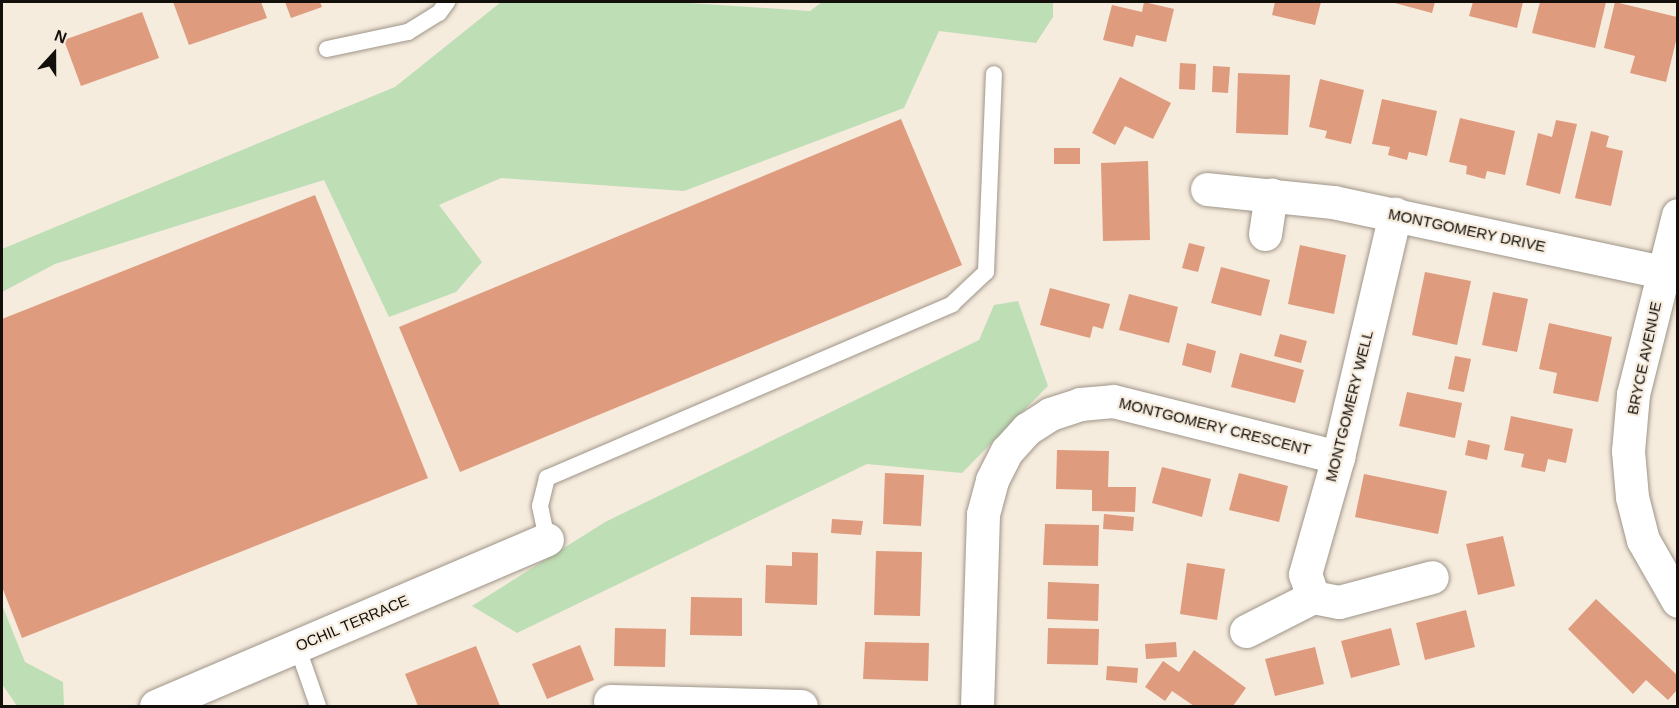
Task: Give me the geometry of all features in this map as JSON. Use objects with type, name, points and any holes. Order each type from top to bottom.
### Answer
[{"type":"street","name":"MONTGOMERY DRIVE","points":[[1207,189],[1271,194],[1395,214],[1662,272]]},
{"type":"street","points":[[1265,234],[1271,194]]},
{"type":"street","name":"MONTGOMERY WELL","points":[[1313,597],[1305,574],[1318,519],[1338,457],[1395,214]]},
{"type":"street","name":"BRYCE AVENUE","points":[[1677,215],[1633,394],[1628,451],[1632,497],[1643,540],[1677,601]]},
{"type":"street","name":"MONTGOMERY CRESCENT","points":[[977,706],[983,513],[992,480],[1007,451],[1027,429],[1050,414],[1080,404],[1113,401],[1338,457]]},
{"type":"street","name":"OCHIL TERRACE","points":[[156,706],[547,539]]},
{"type":"street","points":[[1246,631],[1313,597],[1339,602],[1432,577]]},
{"type":"street","points":[[610,701],[684,705],[801,706]]},
{"type":"lane","points":[[327,49],[408,32],[440,13],[447,2]]},
{"type":"lane","points":[[547,539],[540,506],[547,478],[952,304],[986,272],[994,74]]},
{"type":"lane","points":[[297,646],[318,706]]},
{"type":"green space","points":[[501,2],[675,2],[810,11],[822,2],[1053,2],[1053,17],[1036,43],[939,31],[904,108],[684,191],[501,178],[439,205],[482,262],[456,292],[389,317],[324,180],[55,264],[2,292],[2,249],[395,87]]},
{"type":"green space","points":[[1018,301],[1048,386],[962,473],[867,464],[517,633],[472,606],[605,522],[979,340],[994,305]]},
{"type":"green space","points":[[2,605],[25,662],[63,682],[64,706],[17,706],[2,684]]},
{"type":"building","points":[[173,2],[261,2],[267,18],[189,45]]},
{"type":"building","points":[[285,2],[320,2],[322,7],[291,18]]},
{"type":"building","points":[[1144,2],[1174,9],[1166,42],[1136,35],[1133,47],[1103,40],[1112,5],[1142,12]]},
{"type":"building","points":[[1275,2],[1321,2],[1315,25],[1272,15]]},
{"type":"building","points":[[1391,2],[1435,2],[1432,13]]},
{"type":"building","points":[[1473,2],[1523,2],[1517,28],[1469,16]]},
{"type":"building","points":[[1540,2],[1606,2],[1595,48],[1532,33]]},
{"type":"building","points":[[1615,2],[1677,17],[1677,37],[1666,82],[1630,73],[1635,56],[1604,48]]},
{"type":"building","points":[[142,12],[159,58],[81,86],[64,40]]},
{"type":"building","points":[[1180,63],[1196,64],[1195,90],[1179,89]]},
{"type":"building","points":[[1213,66],[1230,67],[1228,93],[1212,92]]},
{"type":"building","points":[[1238,73],[1290,75],[1288,135],[1236,133]]},
{"type":"building","points":[[1120,77],[1171,103],[1153,139],[1125,126],[1115,145],[1092,133]]},
{"type":"building","points":[[1320,79],[1364,90],[1351,144],[1325,138],[1327,131],[1309,127]]},
{"type":"building","points":[[1382,99],[1437,111],[1427,156],[1409,152],[1407,160],[1388,155],[1390,147],[1372,144]]},
{"type":"building","points":[[1460,118],[1515,131],[1505,175],[1487,171],[1485,179],[1466,174],[1467,166],[1449,162]]},
{"type":"building","points":[[901,119],[962,265],[460,472],[399,327]]},
{"type":"building","points":[[1556,120],[1577,124],[1560,194],[1526,185],[1538,133],[1552,137]]},
{"type":"building","points":[[1591,131],[1609,136],[1606,147],[1623,151],[1611,206],[1575,198]]},
{"type":"building","points":[[1054,148],[1080,148],[1080,164],[1054,164]]},
{"type":"building","points":[[1148,161],[1150,240],[1103,241],[1101,163]]},
{"type":"building","points":[[315,195],[428,478],[22,638],[2,587],[2,319]]},
{"type":"building","points":[[1189,243],[1205,247],[1198,272],[1182,268]]},
{"type":"building","points":[[1300,245],[1346,255],[1334,314],[1288,304]]},
{"type":"building","points":[[1221,267],[1270,280],[1261,316],[1211,303]]},
{"type":"building","points":[[1425,272],[1471,281],[1457,345],[1412,335]]},
{"type":"building","points":[[1050,288],[1110,304],[1103,329],[1093,326],[1090,338],[1040,325]]},
{"type":"building","points":[[1493,292],[1528,299],[1517,352],[1482,345]]},
{"type":"building","points":[[1129,294],[1178,307],[1169,343],[1119,330]]},
{"type":"building","points":[[1549,323],[1612,337],[1598,402],[1553,393],[1557,373],[1539,369]]},
{"type":"building","points":[[1280,334],[1307,341],[1301,363],[1274,356]]},
{"type":"building","points":[[1187,343],[1216,351],[1211,373],[1182,365]]},
{"type":"building","points":[[1240,353],[1304,370],[1295,403],[1231,387]]},
{"type":"building","points":[[1455,356],[1471,359],[1464,392],[1448,389]]},
{"type":"building","points":[[1407,392],[1462,403],[1455,438],[1399,426]]},
{"type":"building","points":[[1511,416],[1573,429],[1566,463],[1548,459],[1545,472],[1521,467],[1524,454],[1504,450]]},
{"type":"building","points":[[1468,440],[1490,445],[1487,460],[1465,455]]},
{"type":"building","points":[[1057,450],[1109,451],[1108,487],[1136,487],[1135,512],[1092,511],[1092,490],[1056,489]]},
{"type":"building","points":[[1162,467],[1211,479],[1202,517],[1152,503]]},
{"type":"building","points":[[885,473],[924,475],[921,526],[883,524]]},
{"type":"building","points":[[1239,473],[1288,486],[1279,522],[1229,510]]},
{"type":"building","points":[[1364,474],[1447,491],[1438,534],[1355,517]]},
{"type":"building","points":[[1104,514],[1134,517],[1133,531],[1103,529]]},
{"type":"building","points":[[832,519],[863,521],[861,535],[831,533]]},
{"type":"building","points":[[1045,524],[1099,525],[1098,566],[1043,565]]},
{"type":"building","points":[[1503,536],[1515,586],[1478,595],[1466,544]]},
{"type":"building","points":[[876,551],[922,552],[920,616],[874,615]]},
{"type":"building","points":[[792,552],[818,553],[817,605],[765,603],[766,565],[792,566]]},
{"type":"building","points":[[1187,563],[1225,569],[1217,620],[1180,614]]},
{"type":"building","points":[[1048,582],[1099,584],[1098,621],[1047,619]]},
{"type":"building","points":[[691,597],[742,598],[742,636],[690,635]]},
{"type":"building","points":[[1596,599],[1677,675],[1677,690],[1668,700],[1646,680],[1633,694],[1568,629]]},
{"type":"building","points":[[1466,610],[1475,647],[1425,660],[1416,623]]},
{"type":"building","points":[[615,628],[666,629],[665,667],[614,666]]},
{"type":"building","points":[[1048,628],[1099,629],[1098,665],[1047,664]]},
{"type":"building","points":[[1391,628],[1400,665],[1351,678],[1341,641]]},
{"type":"building","points":[[865,642],[929,643],[928,681],[863,679]]},
{"type":"building","points":[[1176,642],[1177,657],[1146,659],[1145,644]]},
{"type":"building","points":[[580,645],[594,680],[547,699],[532,664]]},
{"type":"building","points":[[476,646],[500,706],[418,706],[405,674]]},
{"type":"building","points":[[1315,647],[1324,684],[1275,696],[1265,659]]},
{"type":"building","points":[[1194,650],[1246,688],[1233,706],[1194,706],[1172,691],[1165,701],[1145,687],[1163,661],[1179,672]]},
{"type":"building","points":[[1107,666],[1138,668],[1137,683],[1106,680]]}]
